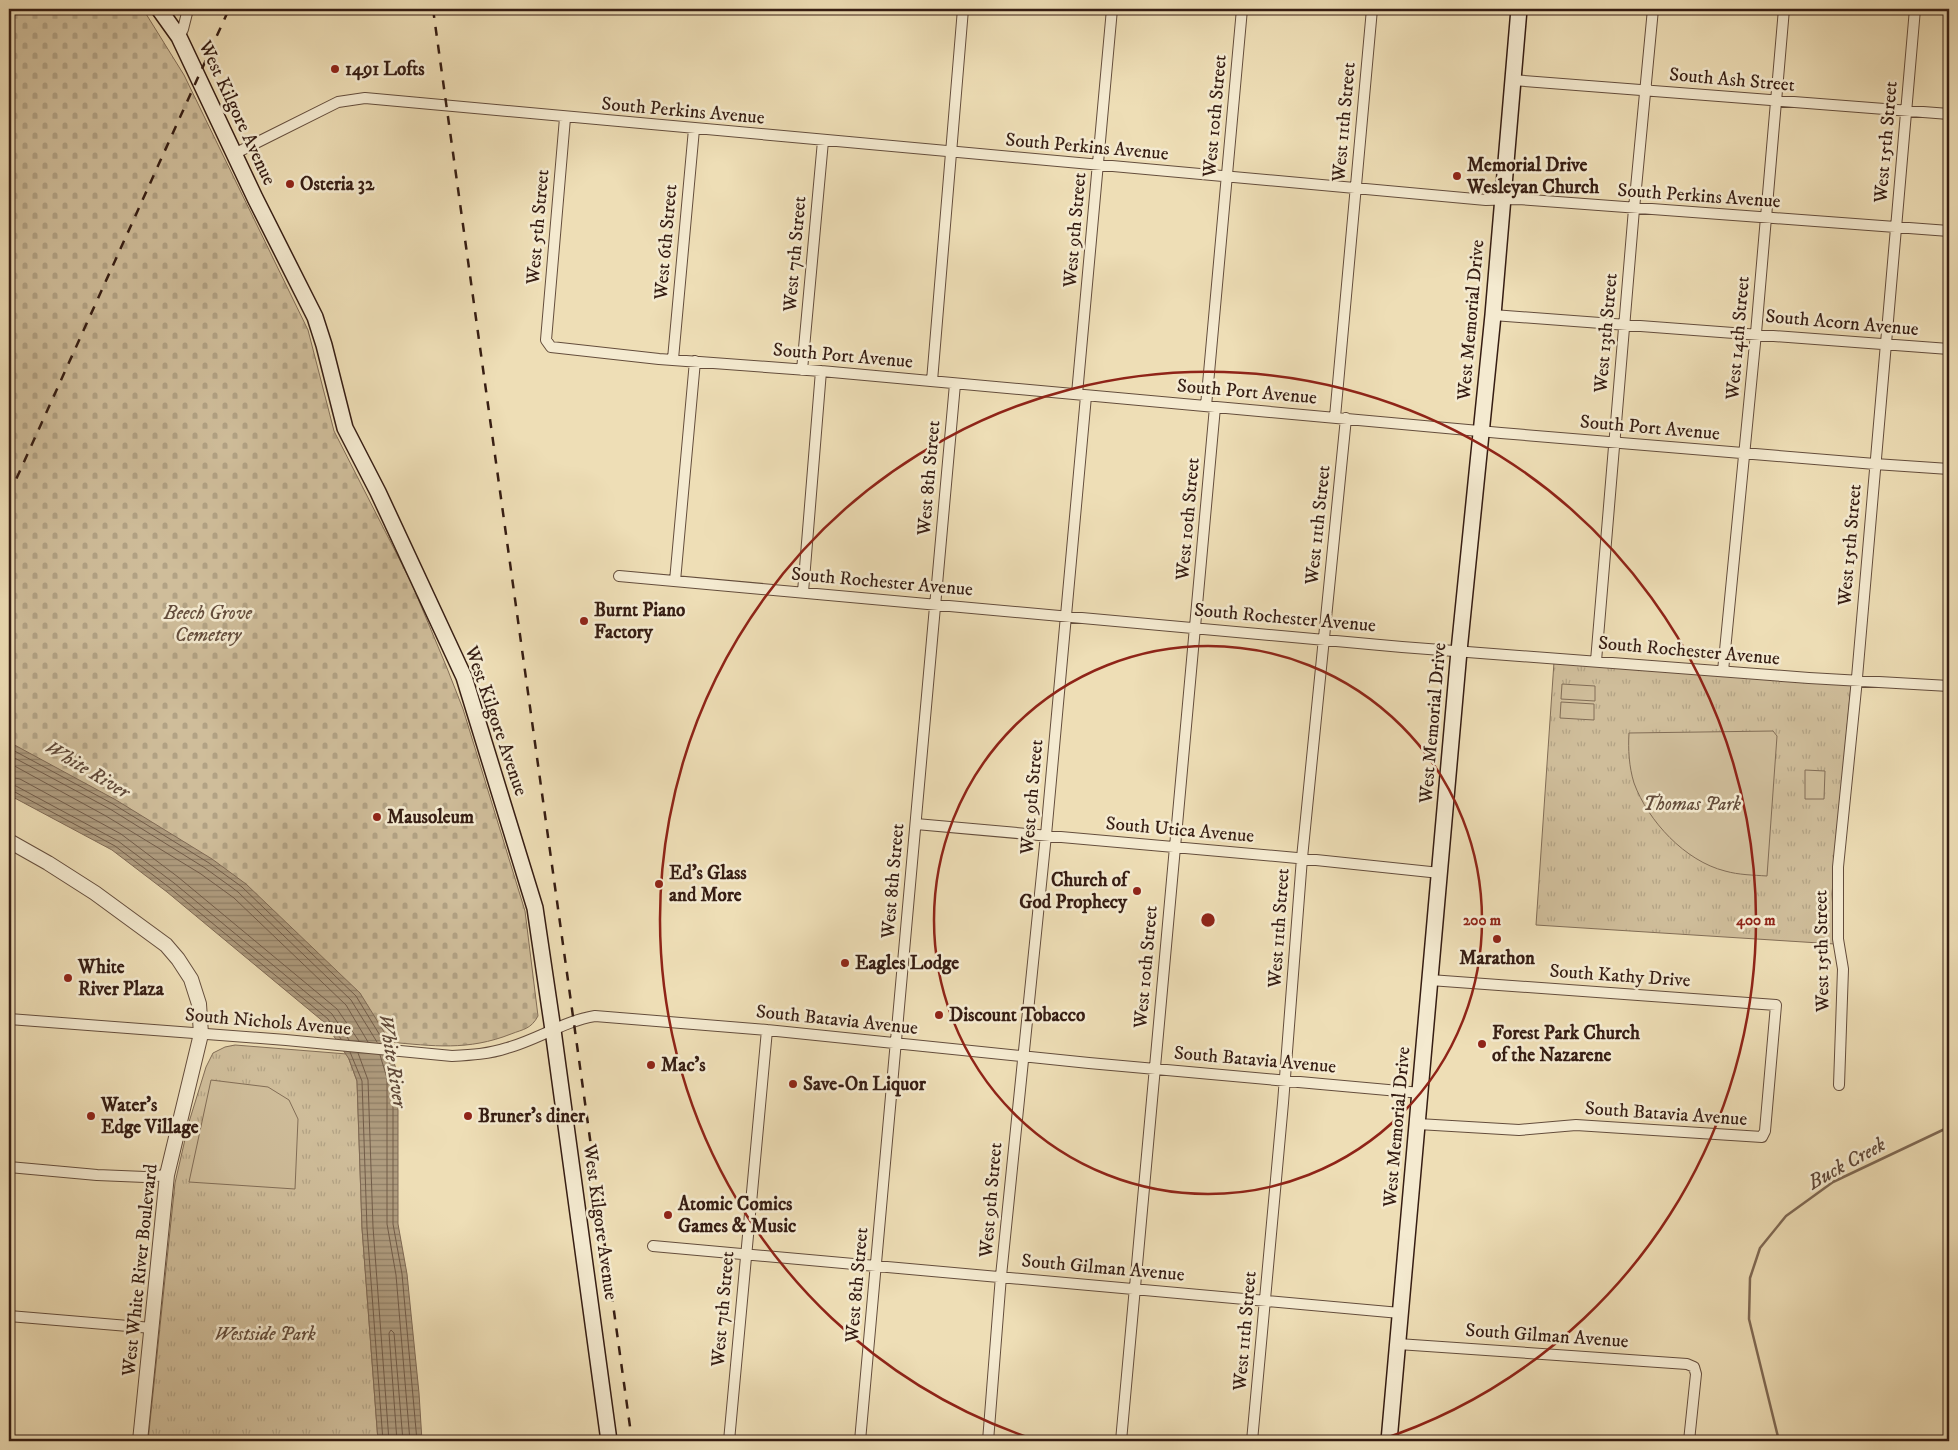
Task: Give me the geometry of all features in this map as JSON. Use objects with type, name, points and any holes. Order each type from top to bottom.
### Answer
[{"type":"main road","name":"West Kilgore Avenue","points":[[159,9],[179,37],[234,154],[315,317],[324,344],[345,428],[378,492],[464,677],[535,908],[554,1030],[609,1441]]},
{"type":"main road","name":"West Memorial Drive","points":[[1389,1441],[1459,651],[1493,315],[1501,200],[1519,9]]},
{"type":"street","points":[[179,37],[188,9]]},
{"type":"street","points":[[932,381],[963,9]]},
{"type":"street","name":"West 9th Street","points":[[988,1441],[1001,1276],[1046,835],[1066,616],[1098,166],[1112,9]]},
{"type":"street","name":"West 10th Street","points":[[1121,1441],[1196,627],[1227,177],[1242,9]]},
{"type":"street","name":"West 11th Street","points":[[1335,417],[1372,9]]},
{"type":"street","name":"West 13th Street","points":[[1596,661],[1634,209],[1653,9]]},
{"type":"street","name":"West 14th Street","points":[[1723,671],[1767,218],[1775,101],[1784,9]]},
{"type":"street","name":"West 15th Street","points":[[1839,1085],[1843,969],[1838,939],[1838,867],[1916,9]]},
{"type":"street","name":"South Ash Street","points":[[1512,80],[1949,114]]},
{"type":"street","name":"South Perkins Avenue","points":[[234,154],[330,105],[357,98],[1486,200],[1518,199],[1949,231]]},
{"type":"street","name":"West 5th Street","points":[[546,340],[565,118]]},
{"type":"street","name":"West 6th Street","points":[[673,359],[694,129]]},
{"type":"street","name":"West 7th Street","points":[[802,370],[823,141]]},
{"type":"street","name":"South Acorn Avenue","points":[[1493,315],[1756,333],[1949,349]]},
{"type":"street","name":"South Port Avenue","points":[[546,340],[550,347],[673,359],[1745,454],[1949,469]]},
{"type":"street","points":[[675,580],[695,361]]},
{"type":"street","points":[[803,592],[821,372]]},
{"type":"street","name":"West 8th Street","points":[[860,1441],[955,384]]},
{"type":"street","name":"West 11th Street","points":[[1252,1441],[1285,1080],[1302,858],[1346,418]]},
{"type":"street","name":"South Rochester Avenue","points":[[619,576],[1459,651],[1810,678],[1949,686]]},
{"type":"street","name":"South Utica Avenue","points":[[916,824],[1302,858],[1440,873]]},
{"type":"street","name":"West White River Boulevard","points":[[9,841],[95,892],[172,951],[191,978],[196,990],[200,1010],[201,1034],[167,1175],[140,1441]]},
{"type":"street","name":"South Kathy Drive","points":[[1430,980],[1776,1005],[1765,1131],[1762,1137]]},
{"type":"street","name":"South Batavia Avenue","points":[[579,1019],[595,1016],[766,1030],[1421,1094]]},
{"type":"street","name":"South Nichols Avenue","points":[[9,1019],[286,1040],[436,1055],[477,1054],[507,1048],[579,1019]]},
{"type":"street","name":"West 7th Street","points":[[729,1441],[766,1030]]},
{"type":"street","name":"South Batavia Avenue","points":[[1418,1124],[1527,1130],[1576,1125],[1762,1137]]},
{"type":"street","points":[[9,1167],[145,1177],[167,1175]]},
{"type":"street","name":"South Gilman Avenue","points":[[653,1246],[1400,1313]]},
{"type":"street","points":[[9,1316],[152,1328]]},
{"type":"street","name":"South Gilman Avenue","points":[[1398,1344],[1687,1364],[1694,1367],[1696,1374],[1689,1441]]},
{"type":"green space","name":"Beech Grove Cemetery","points":[[9,9],[143,9],[184,75],[308,330],[334,431],[411,582],[463,709],[525,911],[538,1016],[533,1024],[527,1028],[495,1039],[465,1045],[436,1046],[389,1042],[386,1035],[9,742]]},
{"type":"green space","name":"Thomas Park","points":[[1554,662],[1851,685],[1832,894],[1835,944],[1536,925]]},
{"type":"green space","points":[[1562,684],[1595,686],[1595,701],[1561,699]]},
{"type":"green space","points":[[1561,702],[1594,704],[1594,720],[1560,718]]},
{"type":"green space","points":[[1773,731],[1777,736],[1767,876],[1746,875],[1710,866],[1682,849],[1658,825],[1640,797],[1631,771],[1629,733]]},
{"type":"green space","points":[[1805,770],[1825,771],[1824,799],[1805,799]]},
{"type":"green space","name":"Westside Park","points":[[235,1045],[347,1054],[357,1081],[362,1228],[378,1441],[148,1441],[175,1183],[189,1122],[206,1067],[213,1053],[225,1047]]},
{"type":"green space","points":[[211,1080],[268,1087],[289,1100],[298,1119],[295,1189],[189,1182]]},
{"type":"water","name":"White River","points":[[9,742],[116,800],[212,859],[246,884],[360,993],[386,1035],[398,1076],[398,1224],[407,1274],[422,1441],[378,1441],[362,1228],[357,1081],[349,1059],[325,1023],[167,892],[112,850],[9,795]]},
{"type":"waterway","name":"Buck Creek","points":[[1779,1441],[1749,1319],[1750,1278],[1760,1248],[1786,1216],[1833,1182],[1949,1127]]},
{"type":"railway","points":[[9,495],[229,9]]},
{"type":"railway","points":[[433,9],[632,1441]]},
{"type":"place","name":"1491 Lofts","points":[[335,69]]},
{"type":"place","name":"Memorial Drive Wesleyan Church","points":[[1457,176]]},
{"type":"place","name":"Osteria 32","points":[[290,184]]},
{"type":"place","name":"Burnt Piano Factory","points":[[584,621]]},
{"type":"place","name":"Mausoleum","points":[[377,817]]},
{"type":"place","name":"Ed's Glass and More","points":[[659,884]]},
{"type":"place","name":"Church of God Prophecy","points":[[1137,891]]},
{"type":"place","name":"Marathon","points":[[1497,939]]},
{"type":"place","name":"Eagles Lodge","points":[[845,963]]},
{"type":"place","name":"White River Plaza","points":[[68,978]]},
{"type":"place","name":"Discount Tobacco","points":[[939,1015]]},
{"type":"place","name":"Forest Park Church of the Nazarene","points":[[1482,1044]]},
{"type":"place","name":"Mac's","points":[[651,1065]]},
{"type":"place","name":"Save-On Liquor","points":[[793,1084]]},
{"type":"place","name":"Water's Edge Village","points":[[91,1116]]},
{"type":"place","name":"Bruner's diner","points":[[468,1116]]},
{"type":"place","name":"Atomic Comics Games & Music","points":[[668,1215]]}]
